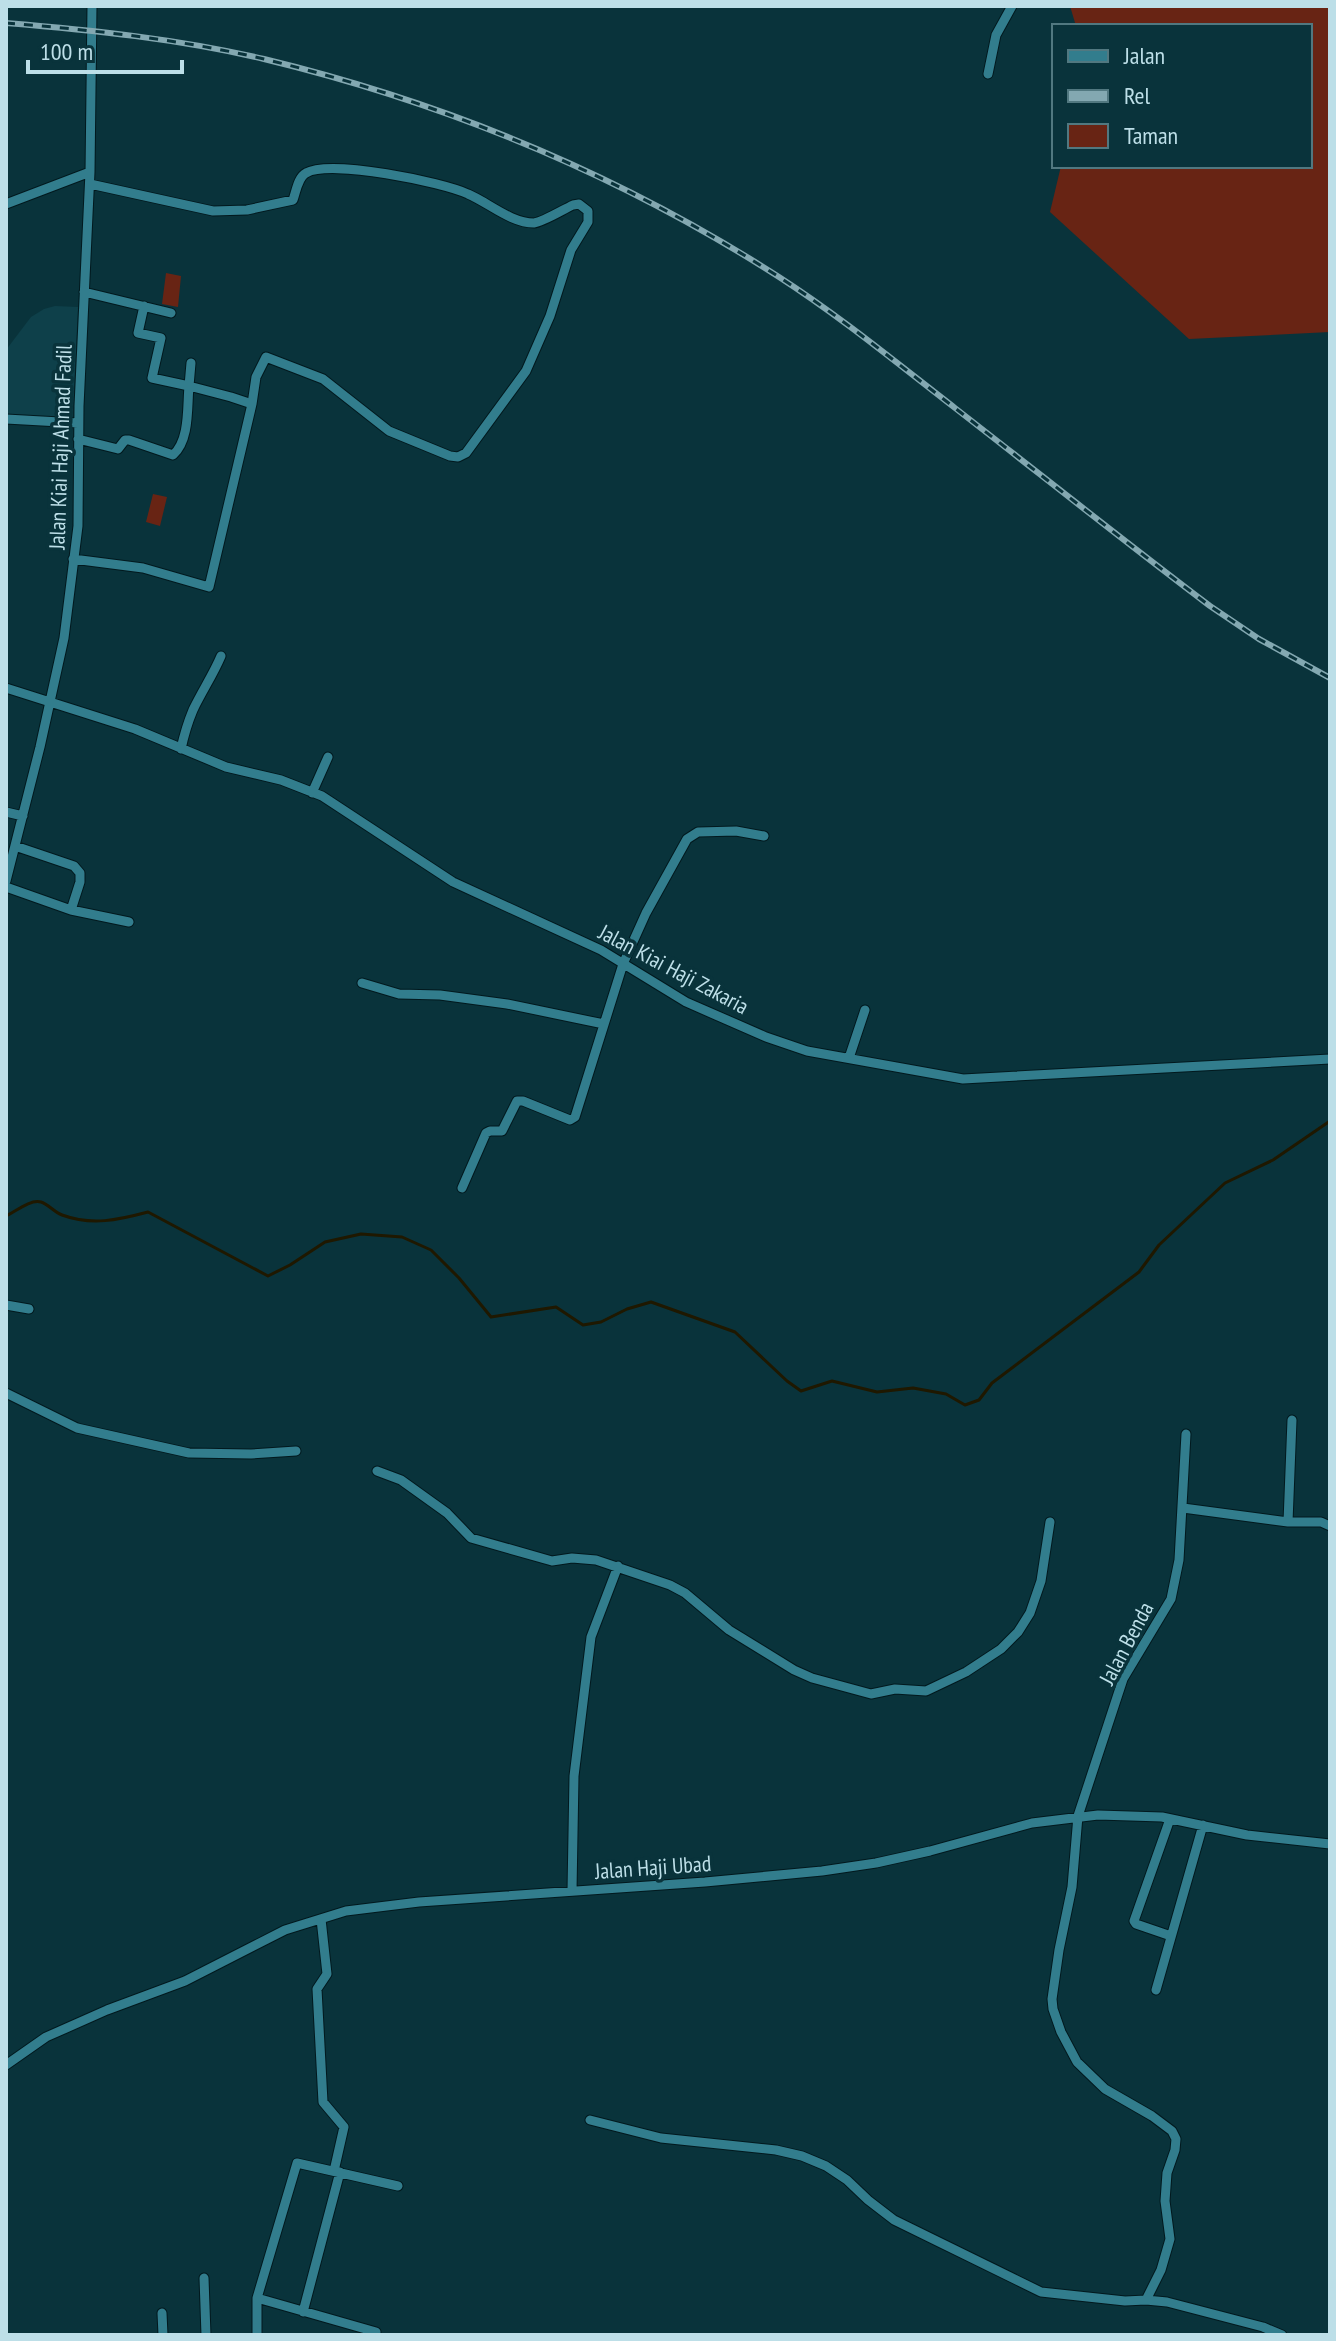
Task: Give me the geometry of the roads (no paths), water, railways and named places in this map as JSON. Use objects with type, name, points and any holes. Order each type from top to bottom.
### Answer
[{"type":"street","name":"Jalan Kiai Haji Ahmad Fadil","points":[[6,884],[64,633],[78,526],[78,423],[90,184],[92,6]]},
{"type":"street","points":[[988,74],[996,35],[1012,6]]},
{"type":"street","points":[[73,559],[143,568],[209,587],[256,377],[266,357],[323,379],[400,437],[450,456],[458,457],[466,453],[526,371],[550,316],[571,250],[588,222],[588,211],[579,204],[535,223],[510,218],[465,192],[380,171],[331,169],[306,172],[300,179],[293,200],[247,210],[213,211],[90,184]]},
{"type":"street","points":[[6,204],[90,172]]},
{"type":"street","points":[[84,292],[171,313]]},
{"type":"street","points":[[144,306],[138,333],[161,338],[152,378],[252,404]]},
{"type":"street","points":[[78,439],[118,449],[125,440],[129,440],[173,455],[179,450],[186,427],[191,363]]},
{"type":"street","points":[[6,419],[78,423]]},
{"type":"street","points":[[181,749],[194,707],[221,656]]},
{"type":"street","name":"Jalan Kiai Haji Zakaria","points":[[6,688],[135,729],[226,767],[281,780],[322,796],[453,882],[551,926],[686,1002],[766,1037],[807,1051],[963,1079],[1330,1059]]},
{"type":"street","points":[[312,793],[328,757]]},
{"type":"street","points":[[6,812],[23,816]]},
{"type":"street","points":[[462,1188],[486,1133],[502,1131],[517,1101],[570,1120],[575,1117],[623,964],[646,913],[687,839],[698,832],[736,831],[764,836]]},
{"type":"street","points":[[15,846],[78,868],[80,882],[71,910]]},
{"type":"street","points":[[6,884],[71,910],[129,922]]},
{"type":"street","points":[[362,983],[399,994],[440,995],[507,1004],[604,1024]]},
{"type":"street","points":[[849,1058],[865,1010]]},
{"type":"street","points":[[6,1305],[29,1309]]},
{"type":"street","points":[[6,1393],[77,1428],[189,1453],[296,1451]]},
{"type":"street","points":[[1288,1522],[1292,1420]]},
{"type":"street","name":"Jalan Benda","points":[[1146,2300],[1161,2270],[1170,2239],[1165,2201],[1167,2173],[1176,2139],[1172,2131],[1152,2116],[1105,2089],[1077,2062],[1053,2009],[1054,1979],[1072,1887],[1078,1816],[1123,1679],[1171,1599],[1179,1560],[1186,1434]]},
{"type":"street","points":[[377,1471],[401,1480],[447,1513],[471,1538],[552,1561],[572,1558],[596,1560],[679,1589],[729,1630],[776,1660],[812,1678],[871,1694],[895,1689],[926,1691],[966,1672],[1001,1649],[1018,1632],[1030,1613],[1041,1581],[1050,1522]]},
{"type":"street","points":[[1183,1508],[1288,1522],[1321,1522],[1330,1526]]},
{"type":"street","points":[[572,1891],[574,1776],[591,1637],[618,1566]]},
{"type":"street","name":"Jalan Haji Ubad","points":[[6,2065],[46,2037],[185,1981],[285,1930],[346,1911],[419,1902],[822,1871],[876,1863],[1032,1823],[1078,1816],[1170,1819],[1247,1835],[1330,1844]]},
{"type":"street","points":[[1170,1819],[1134,1921],[1171,1936]]},
{"type":"street","points":[[1156,1990],[1203,1825]]},
{"type":"street","points":[[303,2312],[337,2172],[344,2127],[323,2102],[317,1989],[327,1974],[321,1919]]},
{"type":"street","points":[[590,2120],[661,2138],[776,2150],[802,2156],[826,2166],[847,2180],[894,2220],[1041,2292],[1167,2302],[1263,2327],[1282,2335]]},
{"type":"street","points":[[257,2335],[257,2298],[297,2163],[398,2186]]},
{"type":"street","points":[[204,2278],[206,2335]]},
{"type":"street","points":[[257,2298],[376,2332],[375,2335]]},
{"type":"street","points":[[162,2313],[163,2335]]},
{"type":"waterway","points":[[6,1216],[37,1202],[62,1215],[94,1221],[148,1212],[268,1276],[325,1242],[361,1234],[402,1237],[431,1250],[491,1317],[556,1307],[583,1325],[601,1322],[627,1309],[651,1302],[735,1332],[801,1391],[832,1381],[877,1392],[913,1388],[946,1394],[965,1405],[979,1400],[992,1383],[1139,1272],[1159,1245],[1225,1183],[1273,1160],[1330,1121]]},
{"type":"railway","points":[[6,23],[135,36],[264,59],[399,97],[466,121],[595,175],[719,240],[802,292],[1210,606],[1259,639],[1330,678]]}]
